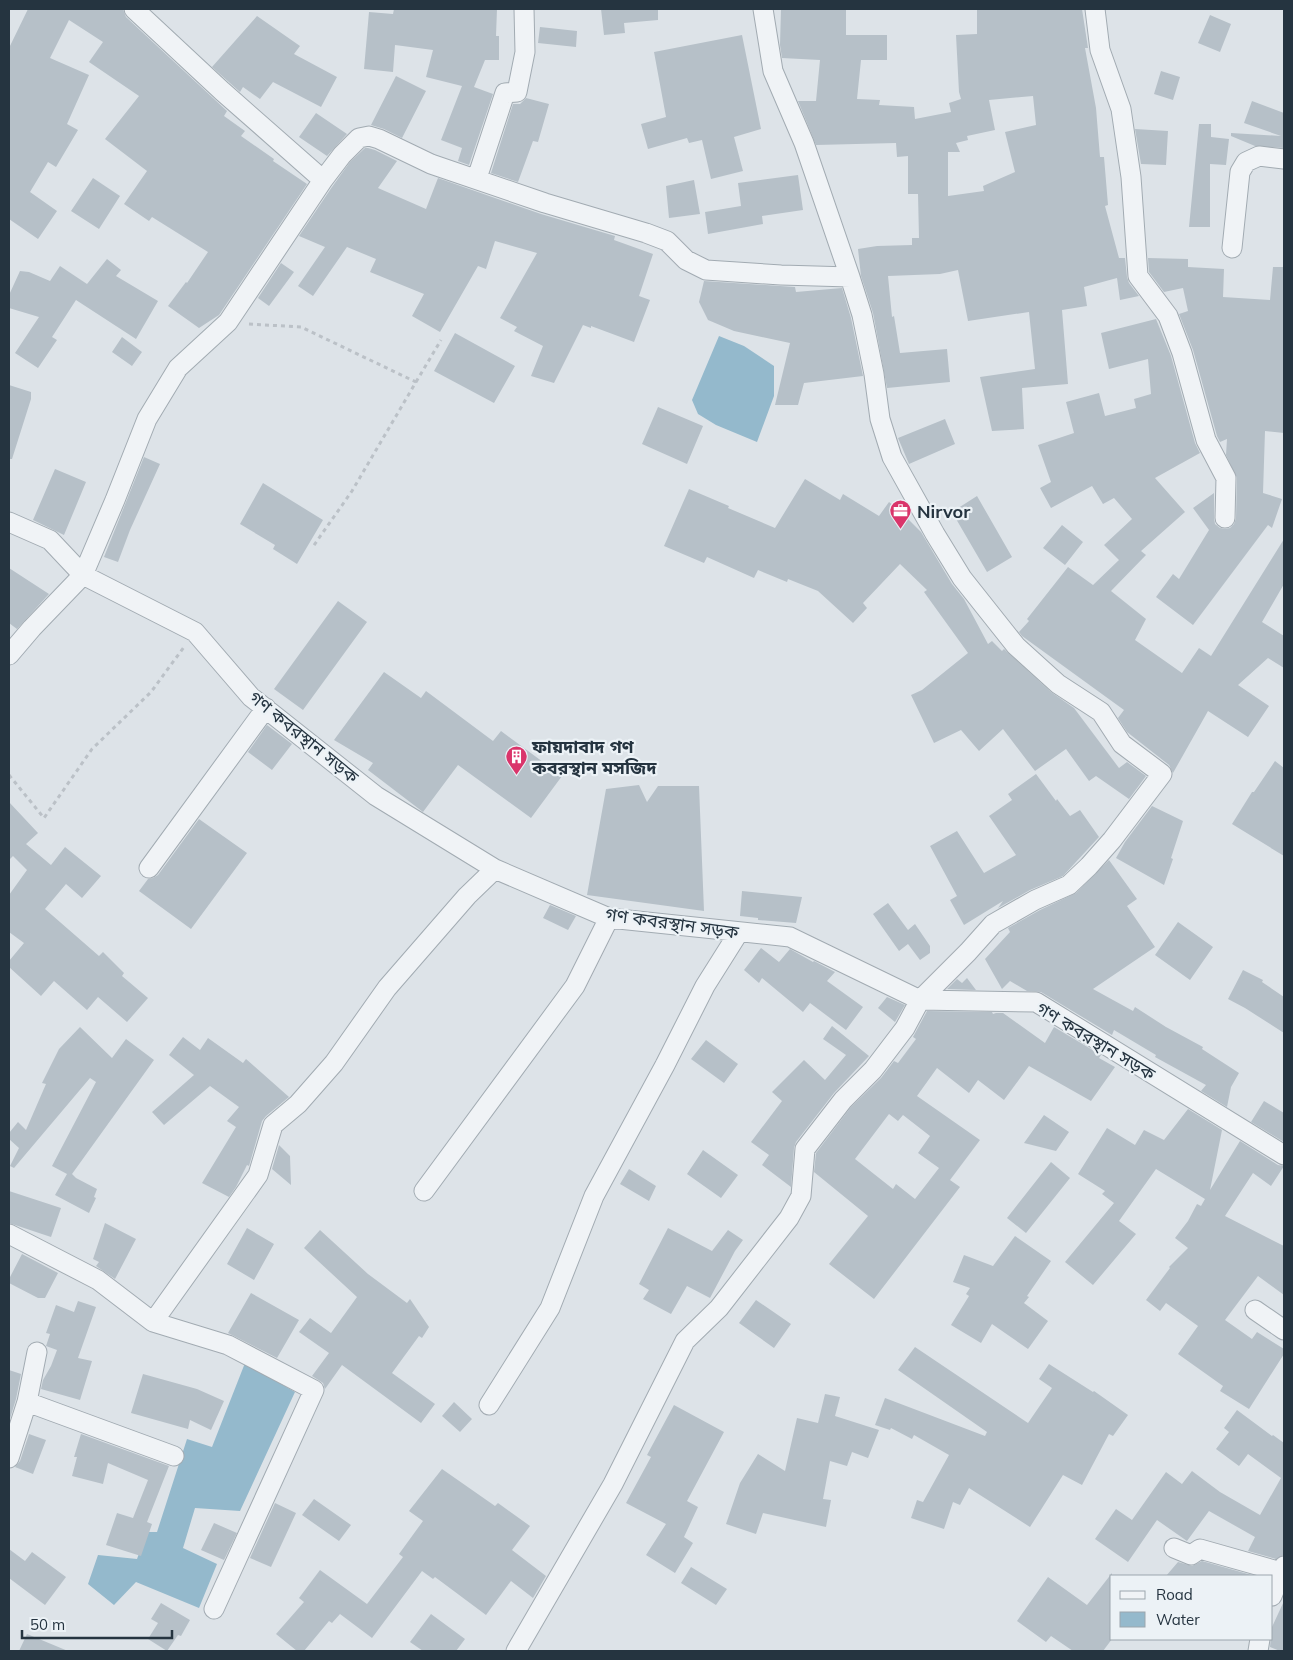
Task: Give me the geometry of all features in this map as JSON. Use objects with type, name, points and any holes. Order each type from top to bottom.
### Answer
[{"type":"street","points":[[134,9],[222,91],[323,180]]},
{"type":"street","points":[[477,178],[505,94],[517,92],[525,52],[524,9]]},
{"type":"street","points":[[516,1651],[613,1484],[685,1341],[719,1308],[789,1218],[801,1196],[805,1149],[843,1100],[873,1070],[905,1028],[920,1000],[993,924],[1035,900],[1069,885],[1112,840],[1162,774],[1122,744],[1101,712],[1058,684],[1016,646],[962,578],[892,457],[880,419],[874,374],[862,315],[804,143],[773,71],[763,9]]},
{"type":"street","points":[[1095,9],[1100,50],[1121,109],[1131,177],[1138,276],[1168,316],[1182,353],[1206,440],[1226,478],[1225,518]]},
{"type":"street","points":[[9,655],[82,575],[116,500],[147,420],[178,368],[228,322],[323,180],[342,155],[359,138],[369,136],[379,139],[431,164],[477,178],[545,203],[646,233],[667,241],[686,260],[706,270],[850,277]]},
{"type":"street","points":[[1232,248],[1240,172],[1246,162],[1259,156],[1284,159]]},
{"type":"street","name":"গণ কবরস্থান সড়ক","points":[[9,522],[50,540],[82,575],[195,632],[251,697],[376,796],[495,870],[609,918],[790,937],[920,1000],[1036,1002],[1284,1155]]},
{"type":"street","points":[[149,868],[266,708]]},
{"type":"street","points":[[153,1322],[258,1175],[273,1125],[298,1104],[334,1064],[387,988],[467,896],[495,870]]},
{"type":"street","points":[[424,1190],[575,986],[609,918]]},
{"type":"street","points":[[489,1405],[550,1308],[594,1196],[665,1065],[705,986],[740,932]]},
{"type":"street","points":[[9,1234],[98,1280],[153,1322],[228,1345],[314,1390],[214,1609]]},
{"type":"street","points":[[1255,1310],[1284,1330]]},
{"type":"street","points":[[9,1458],[27,1402],[37,1352]]},
{"type":"street","points":[[27,1402],[174,1456]]},
{"type":"street","points":[[1174,1548],[1191,1555],[1200,1549],[1283,1569],[1273,1594]]},
{"type":"path","points":[[228,322],[301,327],[416,382]]},
{"type":"path","points":[[312,548],[352,491],[441,340]]},
{"type":"path","points":[[9,775],[44,818],[92,749],[152,692],[195,632]]},
{"type":"water","points":[[719,336],[744,346],[774,366],[774,396],[757,442],[716,425],[698,414],[692,400]]},
{"type":"water","points":[[245,1363],[295,1392],[240,1511],[195,1508],[183,1548],[217,1564],[199,1608],[136,1582],[114,1605],[88,1584],[98,1555],[137,1559],[147,1532],[157,1532],[187,1439],[212,1447]]},
{"type":"building","points":[[28,9],[123,9],[126,17],[227,111],[224,116],[245,131],[241,136],[307,184],[219,315],[199,328],[168,306],[187,283],[208,252],[152,217],[149,221],[124,204],[147,171],[105,139],[139,96],[89,62],[103,42],[69,20],[50,58],[89,75],[67,124],[78,130],[56,167],[48,162],[30,192],[57,211],[38,239],[9,219],[9,48]]},
{"type":"building","points":[[394,9],[497,9],[496,36],[499,36],[499,60],[485,60],[474,87],[493,94],[469,165],[458,161],[462,148],[441,140],[462,86],[426,77],[433,50],[395,45],[393,72],[364,69],[369,12],[393,14]]},
{"type":"building","points":[[601,9],[658,9],[658,20],[624,23],[625,33],[604,35]]},
{"type":"building","points":[[781,9],[846,9],[846,35],[887,35],[887,60],[861,60],[857,99],[880,100],[879,105],[914,107],[915,119],[951,112],[949,103],[961,99],[956,35],[977,34],[977,9],[1082,9],[1088,48],[1085,48],[1096,108],[1100,157],[1104,157],[1108,205],[1105,206],[1119,258],[1125,258],[1129,283],[1139,296],[1120,300],[1117,278],[1084,287],[1087,306],[1062,310],[1068,384],[1022,388],[1024,429],[992,431],[980,377],[1035,369],[1029,312],[968,321],[958,270],[940,274],[888,276],[892,317],[894,316],[900,353],[947,349],[950,382],[887,388],[873,313],[861,276],[858,249],[877,246],[912,245],[912,238],[919,238],[918,194],[908,194],[908,156],[897,157],[896,143],[816,145],[798,101],[816,101],[820,60],[782,58],[780,45]],"holes":[[[1033,96],[1036,125],[1005,132],[1015,172],[983,186],[984,191],[948,196],[948,152],[960,152],[956,143],[968,140],[967,136],[995,130],[989,100]]]},
{"type":"building","points":[[1210,15],[1231,24],[1220,52],[1198,43]]},
{"type":"building","points":[[257,16],[300,46],[294,54],[337,77],[321,107],[273,82],[260,99],[243,87],[240,92],[212,67]]},
{"type":"building","points":[[540,27],[577,31],[576,47],[538,43]]},
{"type":"building","points":[[742,35],[761,129],[734,137],[743,171],[711,179],[702,140],[689,143],[687,138],[648,149],[641,124],[666,117],[654,52]]},
{"type":"building","points":[[1161,71],[1180,77],[1173,100],[1154,94]]},
{"type":"building","points":[[396,76],[426,91],[402,138],[371,125]]},
{"type":"building","points":[[526,98],[549,104],[538,142],[533,141],[518,182],[491,173],[513,104],[520,104]]},
{"type":"building","points":[[1252,101],[1284,113],[1284,148],[1255,146],[1231,136],[1231,133],[1281,136],[1244,123]]},
{"type":"building","points":[[316,113],[347,134],[327,156],[299,137]]},
{"type":"building","points":[[1199,124],[1211,124],[1211,137],[1229,139],[1226,165],[1210,164],[1210,227],[1189,227]]},
{"type":"building","points":[[1135,129],[1168,131],[1166,165],[1141,164]]},
{"type":"building","points":[[365,148],[375,150],[397,161],[378,188],[426,209],[438,178],[541,214],[615,236],[614,240],[653,254],[639,296],[650,300],[634,342],[591,326],[591,328],[583,325],[554,383],[531,376],[543,346],[514,331],[517,327],[500,318],[537,253],[495,241],[486,269],[478,266],[440,332],[412,316],[424,294],[370,272],[376,259],[347,247],[313,296],[298,286],[325,247],[299,236],[350,162]]},
{"type":"building","points":[[798,175],[803,210],[762,216],[763,224],[708,234],[705,212],[741,206],[738,183]]},
{"type":"building","points":[[93,178],[120,196],[99,229],[71,211]]},
{"type":"building","points":[[694,180],[700,214],[669,218],[666,186]]},
{"type":"building","points":[[1148,258],[1188,259],[1188,267],[1224,269],[1223,297],[1270,300],[1273,267],[1284,267],[1284,433],[1265,431],[1263,493],[1282,499],[1272,528],[1268,525],[1193,625],[1156,597],[1173,574],[1179,579],[1209,530],[1193,508],[1214,493],[1215,524],[1225,529],[1230,528],[1234,524],[1236,518],[1237,478],[1226,455],[1227,439],[1220,442],[1217,436],[1193,350],[1179,314],[1188,311],[1183,288],[1164,292],[1149,272]]},
{"type":"building","points":[[107,259],[121,270],[116,276],[158,301],[136,339],[76,300],[52,337],[57,340],[38,368],[15,353],[39,317],[9,308],[9,295],[20,271],[29,272],[50,281],[60,266],[87,284]]},
{"type":"building","points":[[281,263],[294,272],[269,306],[258,298]]},
{"type":"building","points":[[704,281],[795,287],[796,292],[842,288],[851,318],[863,376],[804,383],[798,405],[775,405],[790,343],[734,331],[708,320],[699,302]]},
{"type":"building","points":[[1156,319],[1171,356],[1195,443],[1200,453],[1155,478],[1185,512],[1141,551],[1146,555],[1111,591],[1146,619],[1135,640],[1182,673],[1199,648],[1211,656],[1284,539],[1284,584],[1262,622],[1284,636],[1284,668],[1268,658],[1238,685],[1269,706],[1248,737],[1208,711],[1173,773],[1169,765],[1127,732],[1118,718],[1124,710],[1019,632],[1068,567],[1093,585],[1119,560],[1104,545],[1132,519],[1114,498],[1103,504],[1092,486],[1051,508],[1040,488],[1051,482],[1038,445],[1074,433],[1066,402],[1099,393],[1105,416],[1136,408],[1134,399],[1151,394],[1148,359],[1109,369],[1101,333]]},
{"type":"building","points":[[455,333],[515,366],[494,403],[434,371]]},
{"type":"building","points":[[122,337],[142,352],[132,366],[112,352]]},
{"type":"building","points":[[9,385],[31,392],[31,399],[12,459],[9,459]]},
{"type":"building","points":[[658,407],[703,426],[687,464],[642,444]]},
{"type":"building","points":[[945,419],[955,444],[909,464],[898,438]]},
{"type":"building","points":[[144,457],[160,464],[130,530],[118,562],[104,557]]},
{"type":"building","points":[[55,469],[86,482],[64,535],[33,520]]},
{"type":"building","points":[[805,479],[840,500],[843,494],[879,516],[889,502],[906,515],[921,532],[952,584],[964,599],[988,644],[992,641],[1002,651],[1004,649],[1051,692],[1074,708],[1119,768],[1127,762],[1146,776],[1129,799],[1096,776],[1089,781],[1066,749],[1035,771],[1003,729],[979,751],[961,730],[934,743],[911,695],[922,690],[968,653],[924,592],[927,590],[900,564],[863,603],[867,608],[853,623],[818,591],[788,579],[787,582],[758,570],[754,578],[707,557],[704,563],[664,546],[689,489],[775,528]]},
{"type":"building","points":[[263,483],[323,520],[297,564],[273,549],[275,545],[240,524]]},
{"type":"building","points":[[977,496],[1012,557],[987,572],[952,512]]},
{"type":"building","points":[[1062,525],[1083,542],[1065,565],[1043,548]]},
{"type":"building","points":[[9,568],[49,594],[17,629],[9,623]]},
{"type":"building","points":[[338,601],[367,622],[303,710],[274,689]]},
{"type":"building","points":[[384,672],[421,698],[426,691],[493,741],[501,731],[562,776],[531,818],[458,765],[423,812],[368,770],[373,763],[334,740]]},
{"type":"building","points":[[267,725],[292,744],[272,770],[248,752]]},
{"type":"building","points":[[1275,761],[1284,768],[1284,856],[1232,824],[1252,792],[1254,792]]},
{"type":"building","points":[[1036,774],[1070,816],[1080,810],[1099,837],[1063,876],[1030,890],[998,908],[1003,901],[964,925],[950,900],[957,896],[930,846],[957,831],[984,873],[1016,855],[989,816],[1012,800],[1008,794]]},
{"type":"building","points":[[639,785],[647,802],[658,786],[699,786],[704,911],[587,895],[606,789]]},
{"type":"building","points":[[9,802],[38,833],[26,844],[51,865],[65,847],[101,876],[82,898],[66,884],[45,909],[99,956],[103,952],[124,973],[122,976],[148,998],[127,1022],[98,997],[87,1010],[54,981],[41,996],[9,967],[9,961],[24,943],[9,932],[9,895],[27,870],[13,856],[9,860]]},
{"type":"building","points":[[1152,806],[1183,821],[1164,885],[1116,858],[1125,842]]},
{"type":"building","points":[[199,819],[247,853],[191,929],[139,891],[148,879],[158,875]]},
{"type":"building","points":[[1109,860],[1137,899],[1127,906],[1155,947],[1093,989],[1133,1011],[1135,1007],[1166,1027],[1203,1047],[1202,1049],[1239,1073],[1231,1087],[1227,1107],[1201,1091],[1206,1085],[1155,1057],[1156,1055],[1114,1030],[1112,1035],[1041,992],[1027,991],[1010,981],[1002,989],[985,959],[1010,932],[1008,928],[1076,893]]},
{"type":"building","points":[[742,891],[802,897],[796,923],[758,920],[758,918],[740,916]]},
{"type":"building","points":[[888,903],[908,930],[915,924],[930,946],[930,953],[920,960],[908,944],[899,951],[873,914]]},
{"type":"building","points":[[550,905],[576,916],[568,930],[543,918]]},
{"type":"building","points":[[1178,922],[1213,947],[1190,980],[1155,955]]},
{"type":"building","points":[[761,948],[779,962],[790,949],[835,972],[827,981],[863,1007],[846,1030],[810,1003],[803,1012],[762,978],[759,983],[744,970]]},
{"type":"building","points":[[1243,970],[1263,980],[1262,982],[1284,997],[1284,1033],[1228,999]]},
{"type":"building","points":[[967,978],[976,990],[947,989],[957,979],[962,983]]},
{"type":"building","points":[[887,997],[905,1005],[895,1022],[878,1008]]},
{"type":"building","points":[[927,1011],[1003,1013],[1045,1043],[1054,1027],[1101,1055],[1099,1058],[1115,1067],[1091,1101],[1029,1066],[1004,1100],[978,1080],[969,1093],[937,1068],[917,1096],[980,1140],[950,1180],[960,1187],[874,1299],[829,1264],[868,1216],[814,1172],[816,1153],[851,1107],[881,1078],[894,1061],[898,1063],[916,1039],[913,1037]],"holes":[[[889,1114],[898,1121],[903,1115],[930,1136],[918,1153],[939,1168],[915,1199],[896,1184],[893,1189],[855,1159]]]},
{"type":"building","points":[[832,1026],[869,1056],[834,1093],[796,1142],[791,1187],[762,1165],[769,1155],[751,1142],[782,1101],[772,1092],[804,1060],[825,1080],[846,1055],[823,1039]]},
{"type":"building","points":[[80,1027],[112,1058],[126,1039],[154,1060],[72,1174],[97,1189],[94,1197],[96,1198],[89,1213],[55,1195],[67,1174],[52,1166],[96,1082],[90,1078],[14,1168],[10,1166],[19,1148],[9,1139],[9,1133],[18,1122],[26,1130],[46,1084],[42,1083],[59,1049]]},
{"type":"building","points":[[183,1037],[200,1050],[208,1038],[243,1063],[246,1059],[289,1097],[262,1121],[249,1166],[247,1165],[229,1197],[202,1183],[236,1127],[227,1121],[239,1107],[210,1086],[164,1125],[152,1112],[194,1075],[169,1055]]},
{"type":"building","points":[[706,1040],[738,1064],[724,1083],[691,1059]]},
{"type":"building","points":[[1264,1101],[1284,1113],[1284,1142],[1251,1122]]},
{"type":"building","points":[[1188,1109],[1222,1130],[1210,1190],[1240,1141],[1278,1165],[1284,1166],[1271,1186],[1253,1173],[1225,1216],[1284,1246],[1284,1295],[1258,1276],[1225,1320],[1252,1339],[1257,1332],[1284,1349],[1284,1354],[1249,1409],[1220,1391],[1223,1386],[1178,1354],[1198,1326],[1166,1303],[1160,1311],[1146,1300],[1169,1267],[1188,1248],[1175,1238],[1188,1221],[1197,1204],[1201,1206],[1205,1199],[1156,1169],[1119,1221],[1136,1234],[1093,1285],[1065,1262],[1114,1203],[1102,1194],[1105,1191],[1078,1174],[1107,1128],[1135,1145],[1144,1130],[1164,1140]]},
{"type":"building","points":[[1044,1115],[1069,1132],[1056,1151],[1024,1143]]},
{"type":"building","points":[[279,1145],[290,1156],[291,1185],[272,1169]]},
{"type":"building","points":[[703,1150],[738,1175],[721,1198],[687,1174]]},
{"type":"building","points":[[1051,1162],[1070,1178],[1026,1233],[1007,1218]]},
{"type":"building","points":[[629,1169],[656,1186],[649,1201],[620,1184]]},
{"type":"building","points":[[9,1191],[61,1208],[51,1237],[9,1223]]},
{"type":"building","points":[[105,1223],[136,1239],[115,1279],[96,1266],[99,1262],[93,1259]]},
{"type":"building","points":[[247,1228],[274,1244],[254,1280],[227,1264]]},
{"type":"building","points":[[668,1228],[712,1251],[728,1230],[743,1240],[735,1251],[710,1298],[687,1286],[671,1314],[643,1299],[649,1290],[639,1284]]},
{"type":"building","points":[[320,1230],[368,1274],[407,1303],[410,1299],[429,1327],[422,1338],[419,1336],[392,1373],[435,1404],[421,1423],[342,1365],[325,1389],[323,1383],[312,1376],[329,1353],[299,1332],[310,1318],[331,1333],[357,1297],[304,1248]]},
{"type":"building","points":[[1015,1236],[1051,1261],[1024,1303],[1048,1321],[1028,1349],[992,1324],[981,1343],[951,1325],[969,1296],[966,1294],[970,1288],[953,1282],[964,1255],[993,1266]]},
{"type":"building","points":[[22,1254],[58,1273],[45,1298],[38,1298],[9,1283],[9,1279]]},
{"type":"building","points":[[251,1293],[299,1320],[277,1358],[228,1333]]},
{"type":"building","points":[[756,1300],[791,1324],[774,1348],[739,1323]]},
{"type":"building","points":[[78,1301],[96,1307],[78,1358],[92,1361],[80,1400],[41,1389],[43,1380],[57,1350],[46,1346],[50,1334],[46,1333],[56,1305],[74,1312]]},
{"type":"building","points":[[915,1347],[1028,1423],[1052,1388],[1039,1379],[1049,1364],[1094,1391],[1128,1415],[1113,1436],[1109,1434],[1082,1485],[1063,1475],[1030,1527],[969,1488],[960,1505],[953,1502],[944,1529],[911,1518],[917,1500],[923,1502],[949,1455],[914,1435],[912,1439],[891,1428],[890,1430],[875,1425],[885,1398],[985,1436],[987,1432],[898,1370]]},
{"type":"building","points":[[9,1370],[21,1374],[9,1422]]},
{"type":"building","points":[[143,1374],[197,1389],[224,1401],[211,1430],[190,1420],[188,1429],[131,1413]]},
{"type":"building","points":[[825,1394],[840,1397],[835,1416],[879,1430],[868,1458],[852,1452],[847,1466],[830,1461],[823,1499],[831,1500],[826,1527],[763,1513],[756,1534],[726,1524],[740,1483],[758,1454],[785,1471],[797,1418],[818,1423]]},
{"type":"building","points":[[454,1402],[472,1419],[460,1432],[442,1416]]},
{"type":"building","points":[[674,1405],[724,1432],[687,1501],[698,1507],[684,1537],[693,1543],[675,1573],[646,1555],[666,1524],[626,1503],[651,1457],[647,1455]]},
{"type":"building","points":[[1237,1410],[1284,1443],[1284,1555],[1276,1559],[1248,1551],[1255,1537],[1209,1511],[1187,1541],[1157,1520],[1128,1562],[1095,1539],[1116,1509],[1132,1520],[1166,1472],[1182,1484],[1192,1471],[1220,1492],[1260,1515],[1281,1478],[1248,1454],[1239,1466],[1216,1449],[1229,1432],[1224,1428]]},
{"type":"building","points":[[29,1434],[46,1440],[33,1474],[15,1467],[20,1461]]},
{"type":"building","points":[[81,1434],[169,1466],[147,1522],[152,1524],[141,1556],[106,1545],[117,1513],[133,1518],[148,1480],[108,1463],[103,1484],[72,1476],[77,1457],[74,1457]]},
{"type":"building","points":[[442,1469],[495,1506],[498,1503],[530,1526],[512,1550],[546,1576],[533,1598],[511,1581],[486,1615],[435,1577],[433,1579],[422,1571],[372,1638],[340,1614],[332,1623],[329,1621],[304,1651],[297,1651],[276,1634],[304,1602],[299,1598],[320,1570],[367,1604],[403,1557],[399,1554],[423,1521],[409,1511]]},
{"type":"building","points":[[314,1499],[351,1525],[339,1541],[302,1515]]},
{"type":"building","points":[[275,1503],[296,1513],[271,1567],[250,1558]]},
{"type":"building","points":[[214,1523],[237,1533],[224,1560],[201,1550]]},
{"type":"building","points":[[9,1549],[25,1561],[32,1552],[66,1577],[45,1605],[9,1578]]},
{"type":"building","points":[[1202,1561],[1251,1575],[1167,1575],[1178,1562],[1192,1566]]},
{"type":"building","points":[[691,1567],[727,1589],[716,1605],[681,1583]]},
{"type":"building","points":[[1110,1576],[1111,1640],[1103,1651],[1073,1651],[1051,1636],[1046,1642],[1017,1621],[1048,1577],[1087,1605]]},
{"type":"building","points":[[1284,1601],[1284,1651],[1270,1647],[1271,1640],[1273,1640],[1273,1625]]},
{"type":"building","points":[[161,1603],[190,1620],[181,1636],[178,1635],[167,1651],[148,1639],[158,1623],[151,1619]]},
{"type":"building","points":[[431,1614],[465,1639],[456,1651],[423,1651],[410,1642]]},
{"type":"building","points":[[27,1634],[68,1651],[19,1651]]},
{"type":"place","name":"Nirvor","points":[[901,530]]},
{"type":"place","name":"ফায়দাবাদ গণ কবরস্থান মসজিদ","points":[[516,775]]}]
